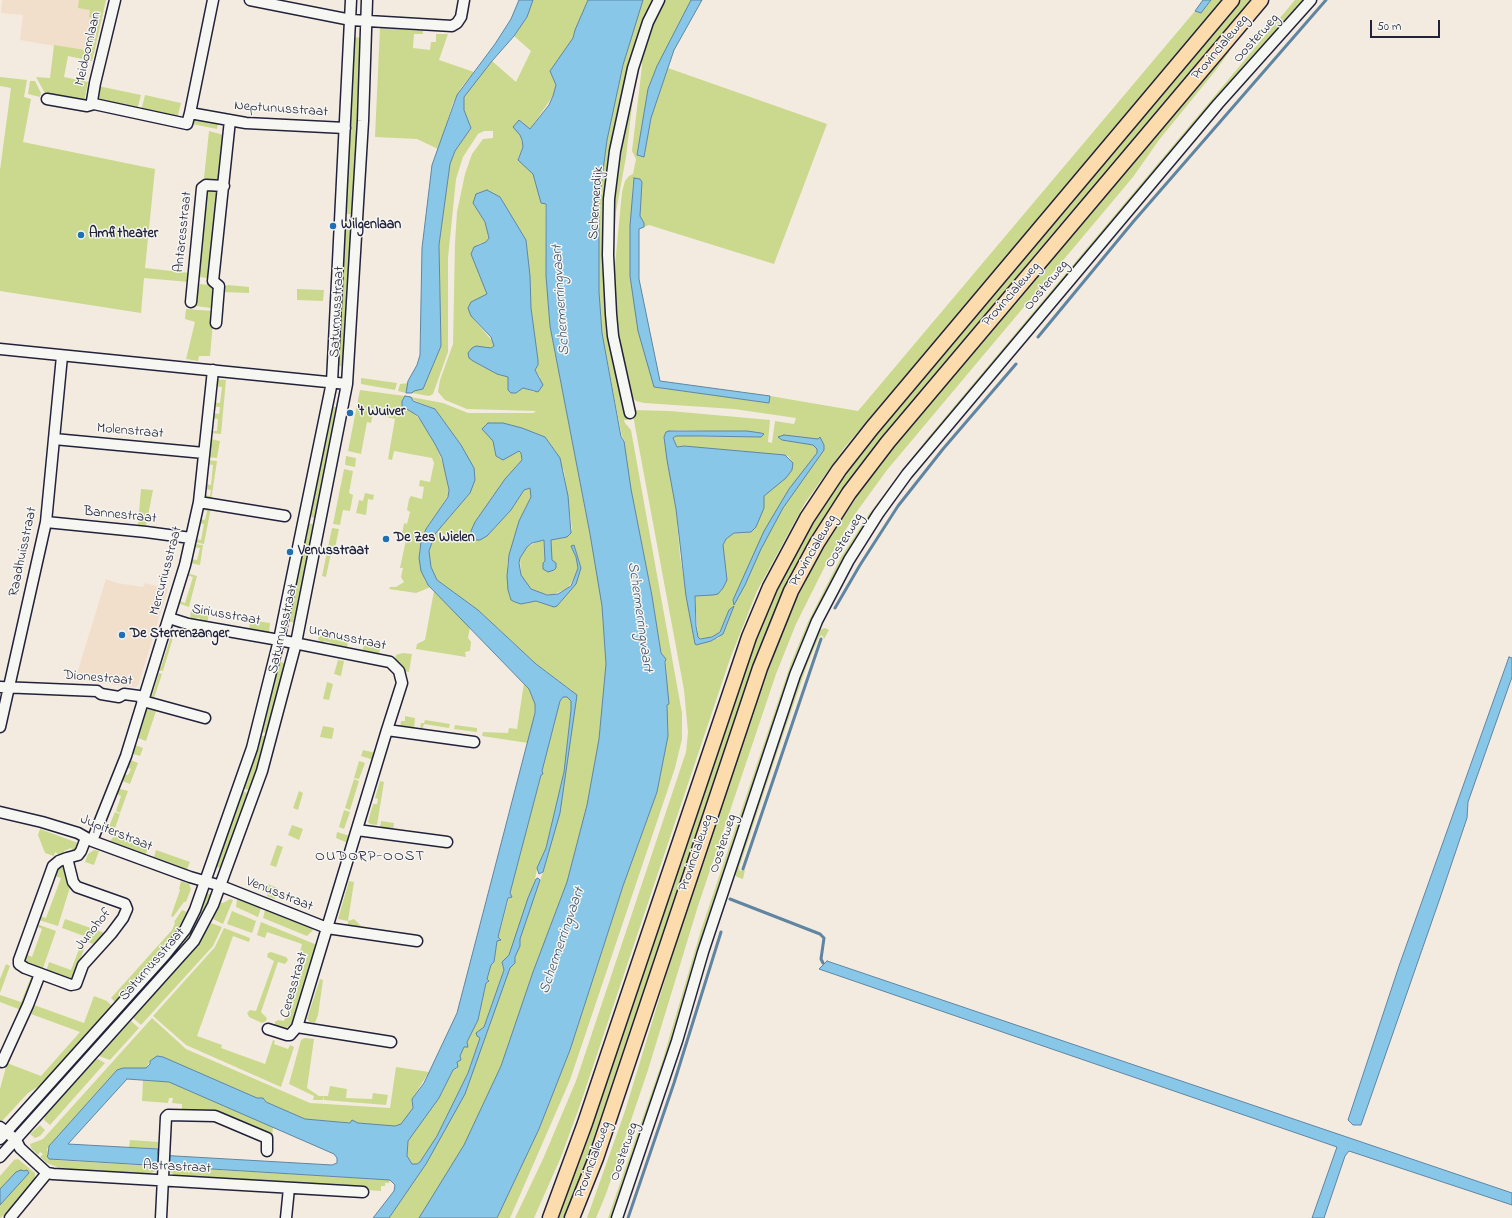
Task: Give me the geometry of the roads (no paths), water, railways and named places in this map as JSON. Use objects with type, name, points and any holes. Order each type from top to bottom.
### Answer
[{"type":"highway","name":"Provincialeweg","points":[[550,1218],[590,1109],[749,637],[782,564],[807,518],[839,470],[872,428],[1232,0]]},
{"type":"highway","name":"Provincialeweg","points":[[572,1218],[596,1158],[760,668],[791,591],[816,543],[849,493],[888,442],[1261,0]]},
{"type":"street","name":"Meidoornlaan","points":[[94,104],[92,101],[95,83],[115,0]]},
{"type":"street","points":[[47,98],[87,106],[94,104],[187,124],[213,0]]},
{"type":"street","points":[[250,0],[351,20],[452,26],[457,23],[461,17],[464,0]]},
{"type":"street","name":"Saturnusstraat","points":[[2,1132],[180,937],[195,910],[252,748],[279,640],[332,382],[351,0]]},
{"type":"street","name":"Saturnusstraat","points":[[0,1157],[194,941],[208,916],[221,886],[262,771],[296,643],[347,384],[368,20],[367,0]]},
{"type":"street","name":"Schermerdijk","points":[[630,412],[613,336],[608,255],[609,199],[615,151],[633,68],[648,22],[659,0]]},
{"type":"street","name":"Oosterweg","points":[[617,1218],[677,1041],[703,952],[795,675],[817,621],[849,560],[878,514],[907,474],[1218,104],[1310,0]]},
{"type":"street","name":"Neptunusstraat","points":[[191,108],[230,120],[246,123],[345,128]]},
{"type":"street","points":[[216,323],[219,286],[213,281],[230,120]]},
{"type":"street","name":"Antaresstraat","points":[[190,302],[202,188],[206,185],[224,186]]},
{"type":"street","points":[[0,349],[347,384]]},
{"type":"street","name":"Raadhuisstraat","points":[[0,727],[4,687],[46,522],[62,356]]},
{"type":"street","name":"Mercuriusstraat","points":[[67,858],[78,855],[89,839],[126,756],[169,618],[191,538],[199,502],[213,370]]},
{"type":"street","name":"Molenstraat","points":[[54,439],[204,453]]},
{"type":"street","points":[[199,502],[285,516]]},
{"type":"street","name":"Bannestraat","points":[[46,522],[191,538]]},
{"type":"street","name":"Siriusstraat","points":[[169,618],[188,624],[296,643]]},
{"type":"street","name":"Uranusstraat","points":[[296,643],[382,660],[394,666],[401,676],[402,683],[387,730]]},
{"type":"street","name":"Dionestraat","points":[[4,687],[97,691],[101,694],[119,697],[124,694],[140,696],[143,701],[205,718]]},
{"type":"street","points":[[387,730],[474,742]]},
{"type":"street","name":"Ceresstraat","points":[[387,730],[296,1027],[391,1042]]},
{"type":"street","name":"Jupiterstraat","points":[[0,812],[42,822],[78,833],[89,839],[190,877],[205,880],[221,886]]},
{"type":"street","points":[[357,830],[447,842]]},
{"type":"street","name":"Junohof","points":[[67,858],[73,882],[77,887],[125,904],[127,909],[123,918],[111,934],[83,965],[76,984],[71,985],[40,974],[25,968],[19,964],[19,960],[53,866],[67,858]]},
{"type":"street","name":"Venusstraat","points":[[221,886],[327,928]]},
{"type":"street","points":[[327,928],[417,941]]},
{"type":"street","points":[[2,1062],[28,1005],[40,974]]},
{"type":"street","points":[[268,1029],[287,1035],[290,1034],[296,1027]]},
{"type":"street","points":[[161,1218],[166,1117],[170,1113],[215,1116],[267,1138],[267,1151]]},
{"type":"street","points":[[2,1132],[16,1140],[20,1148],[47,1173],[10,1218]]},
{"type":"street","name":"Astrastraat","points":[[47,1173],[164,1176],[289,1188],[363,1192]]},
{"type":"street","points":[[286,1218],[289,1188]]},
{"type":"water","points":[[519,0],[533,0],[527,17],[514,36],[464,97],[464,110],[471,128],[455,151],[450,164],[439,245],[441,346],[423,389],[412,393],[406,393],[408,381],[417,365],[420,355],[422,248],[432,165],[457,95],[495,44],[511,19]]},
{"type":"water","name":"Schermerringvaart","points":[[588,0],[643,0],[623,65],[607,140],[599,201],[599,292],[602,333],[621,437],[624,441],[631,489],[652,596],[661,653],[666,659],[669,704],[667,705],[668,736],[657,792],[623,886],[570,1050],[539,1129],[497,1218],[419,1218],[464,1145],[501,1066],[533,972],[567,882],[587,805],[599,739],[606,664],[602,606],[590,534],[550,326],[546,276],[546,204],[541,203],[533,174],[518,160],[523,147],[522,140],[520,135],[513,127],[519,120],[530,129],[549,105],[556,85],[550,71],[573,38]]},
{"type":"water","points":[[691,0],[702,0],[674,50],[651,118],[644,157],[637,155],[648,89],[657,66]]},
{"type":"water","points":[[1203,0],[1211,0],[1201,13],[1195,11]]},
{"type":"water","points":[[634,178],[640,179],[642,182],[640,216],[644,223],[644,227],[639,229],[639,279],[660,381],[770,396],[769,403],[654,387],[638,331],[630,276],[630,226]]},
{"type":"water","points":[[487,190],[500,197],[526,240],[530,276],[531,308],[538,360],[538,365],[535,370],[543,385],[538,392],[523,388],[516,393],[511,393],[508,390],[508,377],[497,374],[469,358],[468,353],[476,346],[491,348],[494,346],[491,337],[471,316],[468,308],[471,302],[487,294],[471,254],[474,247],[486,242],[489,238],[485,222],[473,203],[476,194]]},
{"type":"water","points":[[405,396],[411,397],[413,401],[435,409],[461,445],[474,468],[475,480],[470,493],[435,534],[429,551],[431,567],[437,580],[478,610],[536,664],[577,695],[560,813],[543,872],[539,874],[537,868],[546,848],[564,772],[571,710],[571,701],[567,697],[563,697],[560,701],[542,771],[543,774],[541,775],[510,893],[512,897],[508,898],[498,937],[501,940],[497,941],[494,962],[491,965],[487,979],[489,981],[486,983],[478,1020],[467,1042],[468,1047],[464,1047],[460,1056],[461,1060],[457,1062],[458,1067],[453,1070],[439,1098],[408,1141],[407,1156],[412,1164],[417,1164],[420,1162],[437,1136],[468,1073],[480,1038],[476,1033],[484,1027],[504,970],[502,962],[509,955],[528,898],[536,879],[538,878],[540,880],[520,939],[520,946],[515,957],[515,963],[510,968],[465,1094],[426,1164],[389,1218],[373,1218],[394,1191],[395,1185],[390,1180],[49,1159],[47,1156],[49,1146],[117,1070],[123,1068],[146,1068],[150,1064],[150,1061],[157,1056],[163,1057],[257,1098],[263,1098],[266,1102],[305,1119],[350,1123],[352,1120],[358,1123],[395,1126],[401,1124],[413,1108],[412,1099],[424,1083],[457,1013],[535,713],[535,704],[529,689],[428,585],[421,571],[419,558],[421,542],[426,529],[448,497],[449,490],[442,458],[435,444],[418,416],[402,406],[402,401]],"holes":[[[127,1079],[169,1082],[334,1154],[337,1158],[337,1163],[332,1165],[158,1155],[158,1149],[68,1144]]]},
{"type":"water","points":[[488,423],[503,423],[522,428],[545,437],[560,458],[568,496],[571,533],[567,537],[551,540],[552,560],[556,563],[556,568],[554,570],[548,572],[543,569],[543,563],[545,561],[544,540],[532,543],[527,547],[520,558],[519,563],[521,575],[531,589],[547,595],[558,594],[571,586],[578,568],[576,557],[571,546],[574,545],[581,568],[576,584],[557,606],[554,607],[536,601],[521,604],[511,600],[508,590],[507,576],[509,555],[519,521],[531,497],[530,488],[524,490],[511,510],[487,536],[480,540],[476,540],[471,535],[475,522],[505,479],[522,460],[521,453],[519,451],[503,460],[496,456],[493,441],[482,429]]},
{"type":"water","points":[[747,431],[761,433],[764,434],[761,437],[676,436],[673,438],[677,447],[684,446],[785,455],[793,463],[792,470],[786,478],[764,496],[764,508],[756,527],[751,532],[734,533],[726,539],[723,545],[727,580],[723,588],[718,594],[695,596],[696,626],[698,637],[700,639],[712,637],[720,632],[729,610],[734,606],[723,634],[711,641],[696,645],[686,596],[676,509],[664,437],[666,432]]},
{"type":"water","points":[[784,435],[818,439],[820,437],[824,445],[824,450],[783,508],[734,605],[733,600],[764,531],[789,489],[817,453],[817,449],[813,445],[782,440],[778,437]]},
{"type":"water","points":[[1509,657],[1512,658],[1512,677],[1468,802],[1467,818],[1361,1125],[1353,1125],[1348,1120],[1399,966]]},
{"type":"water","points":[[827,961],[1512,1193],[1512,1205],[1349,1151],[1345,1156],[1324,1218],[1312,1218],[1337,1147],[819,969]]},
{"type":"water","points":[[27,1170],[29,1173],[0,1205],[0,1189],[16,1172]]},
{"type":"waterway","points":[[1038,337],[1133,222],[1326,0]]},
{"type":"waterway","points":[[835,608],[860,565],[898,506],[943,449],[1016,364]]},
{"type":"waterway","points":[[743,869],[821,639]]},
{"type":"waterway","points":[[730,899],[820,934],[824,938],[821,959],[823,963]]},
{"type":"waterway","points":[[628,1218],[674,1083],[721,932]]},
{"type":"place","name":"Wilgenlaan","points":[[333,226]]},
{"type":"place","name":"Amfitheater","points":[[81,235]]},
{"type":"place","name":"'t Wuiver","points":[[350,413]]},
{"type":"place","name":"De Zes Wielen","points":[[386,539]]},
{"type":"place","name":"Venusstraat","points":[[290,552]]},
{"type":"place","name":"De Sterrenzanger","points":[[122,635]]},
{"type":"district","name":"OUDORP-OOST","points":[[370,858]]}]
